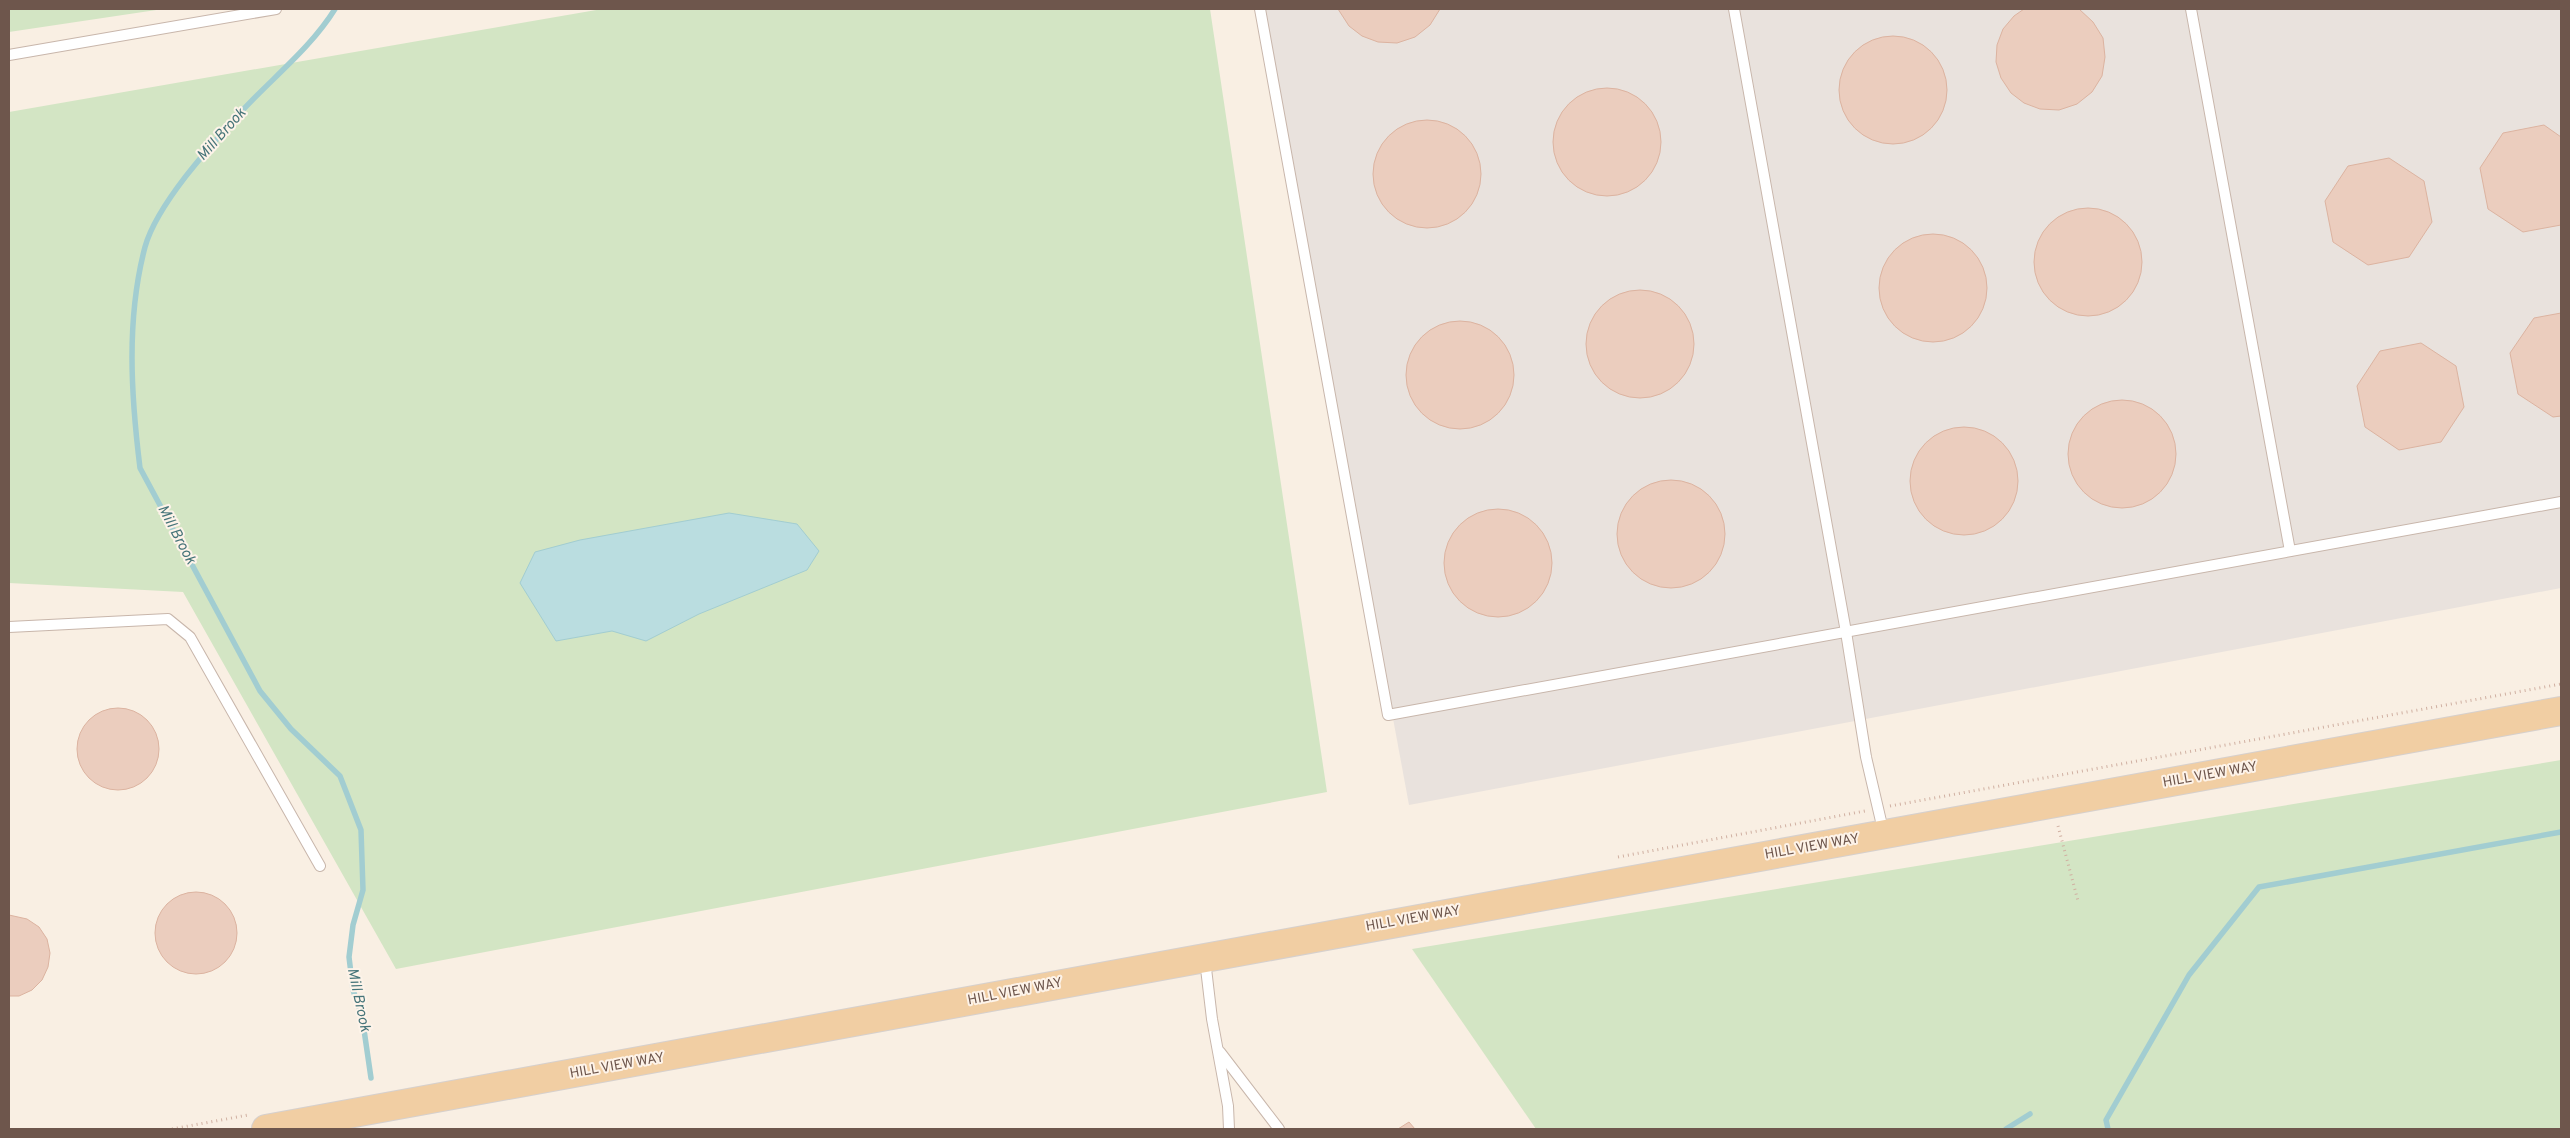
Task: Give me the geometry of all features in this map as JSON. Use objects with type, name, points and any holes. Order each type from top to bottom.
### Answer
[{"type":"main road","name":"HILL VIEW WAY","points":[[266,1129],[790,1035],[1205,956],[2561,711]]},
{"type":"lane","points":[[9,55],[276,9]]},
{"type":"lane","points":[[1260,9],[1388,715],[2561,502]]},
{"type":"lane","points":[[1734,9],[1846,632],[1866,757],[1884,834]]},
{"type":"lane","points":[[2191,9],[2290,551]]},
{"type":"lane","points":[[9,627],[168,619],[190,637],[320,866]]},
{"type":"lane","points":[[1205,956],[1228,1106],[1229,1129]]},
{"type":"lane","points":[[1218,1049],[1278,1128]]},
{"type":"path","points":[[2052,803],[2078,901]]},
{"type":"shaded area","points":[[1262,9],[2561,9],[2561,588],[1409,805]]},
{"type":"green space","points":[[9,9],[163,9],[9,32]]},
{"type":"green space","points":[[602,9],[1210,9],[1327,792],[396,969],[183,592],[9,583],[9,112]]},
{"type":"green space","points":[[2561,760],[2561,1129],[1536,1129],[1412,949]]},
{"type":"water","points":[[729,513],[797,524],[819,551],[807,570],[699,614],[646,641],[612,631],[556,641],[520,583],[535,552],[580,540]]},
{"type":"building","points":[[1338,9],[1440,9],[1430,25],[1415,37],[1397,43],[1378,42],[1362,36],[1349,26]]},
{"type":"building","points":[[2024,9],[2079,9],[2093,22],[2103,38],[2105,57],[2102,76],[2092,92],[2077,104],[2059,110],[2040,109],[2024,103],[2011,93],[2001,78],[1996,62],[1997,45],[2003,29],[2014,16]]},
{"type":"building","points":[[1893,36],[1914,40],[1931,52],[1943,69],[1947,90],[1943,111],[1931,128],[1914,140],[1893,144],[1872,140],[1855,128],[1843,111],[1839,90],[1843,69],[1855,52],[1872,40]]},
{"type":"building","points":[[1607,88],[1628,92],[1645,104],[1657,121],[1661,142],[1657,163],[1645,180],[1628,192],[1607,196],[1586,192],[1569,180],[1557,163],[1553,142],[1557,121],[1569,104],[1586,92]]},
{"type":"building","points":[[1427,120],[1448,124],[1465,136],[1477,153],[1481,174],[1477,195],[1465,212],[1448,224],[1427,228],[1406,224],[1389,212],[1377,195],[1373,174],[1377,153],[1389,136],[1406,124]]},
{"type":"building","points":[[2544,125],[2561,137],[2561,225],[2523,232],[2488,209],[2480,168],[2503,133]]},
{"type":"building","points":[[2389,158],[2424,181],[2432,222],[2409,257],[2368,265],[2333,242],[2325,201],[2348,166]]},
{"type":"building","points":[[2088,208],[2109,212],[2126,224],[2138,241],[2142,262],[2138,283],[2126,300],[2109,312],[2088,316],[2067,312],[2050,300],[2038,283],[2034,262],[2038,241],[2050,224],[2067,212]]},
{"type":"building","points":[[1933,234],[1954,238],[1971,250],[1983,267],[1987,288],[1983,309],[1971,326],[1954,338],[1933,342],[1912,338],[1895,326],[1883,309],[1879,288],[1883,267],[1895,250],[1912,238]]},
{"type":"building","points":[[1640,290],[1661,294],[1678,306],[1690,323],[1694,344],[1690,365],[1678,382],[1661,394],[1640,398],[1619,394],[1602,382],[1590,365],[1586,344],[1590,323],[1602,306],[1619,294]]},
{"type":"building","points":[[2561,313],[2561,416],[2553,417],[2518,394],[2510,353],[2534,318]]},
{"type":"building","points":[[1460,321],[1481,325],[1498,337],[1510,354],[1514,375],[1510,396],[1498,413],[1481,425],[1460,429],[1439,425],[1422,413],[1410,396],[1406,375],[1410,354],[1422,337],[1439,325]]},
{"type":"building","points":[[2421,343],[2456,366],[2464,407],[2441,442],[2399,450],[2365,427],[2357,386],[2380,351]]},
{"type":"building","points":[[2122,400],[2143,404],[2160,416],[2172,433],[2176,454],[2172,475],[2160,492],[2143,504],[2122,508],[2101,504],[2084,492],[2072,475],[2068,454],[2072,433],[2084,416],[2101,404]]},
{"type":"building","points":[[1964,427],[1985,431],[2002,443],[2014,460],[2018,481],[2014,502],[2002,519],[1985,531],[1964,535],[1943,531],[1926,519],[1914,502],[1910,481],[1914,460],[1926,443],[1943,431]]},
{"type":"building","points":[[1671,480],[1692,484],[1709,496],[1721,513],[1725,534],[1721,555],[1709,572],[1692,584],[1671,588],[1650,584],[1633,572],[1621,555],[1617,534],[1621,513],[1633,496],[1650,484]]},
{"type":"building","points":[[1498,509],[1519,513],[1536,525],[1548,542],[1552,563],[1548,584],[1536,601],[1519,613],[1498,617],[1477,613],[1460,601],[1448,584],[1444,563],[1448,542],[1460,525],[1477,513]]},
{"type":"building","points":[[118,708],[134,711],[147,720],[156,733],[159,749],[156,765],[147,778],[134,787],[118,790],[102,787],[89,778],[80,765],[77,749],[80,733],[89,720],[102,711]]},
{"type":"building","points":[[196,892],[212,895],[225,904],[234,917],[237,933],[234,949],[225,962],[212,971],[196,974],[180,971],[167,962],[158,949],[155,933],[158,917],[167,904],[180,895]]},
{"type":"building","points":[[9,915],[27,919],[39,927],[47,939],[50,953],[48,967],[42,980],[32,990],[19,996],[9,996]]},
{"type":"building","points":[[1409,1122],[1415,1129],[1398,1129]]},
{"type":"waterway","name":"Mill Brook","points":[[335,9],[314,37],[215,141],[186,176],[161,212],[151,230],[139,274],[135,302],[132,357],[134,413],[140,468],[260,691],[291,729],[340,776],[361,830],[363,890],[353,925],[349,957],[353,990],[362,1016],[371,1078]]},
{"type":"waterway","points":[[2108,1129],[2106,1120],[2189,975],[2259,887],[2561,832]]},
{"type":"waterway","points":[[2006,1129],[2030,1114]]}]
